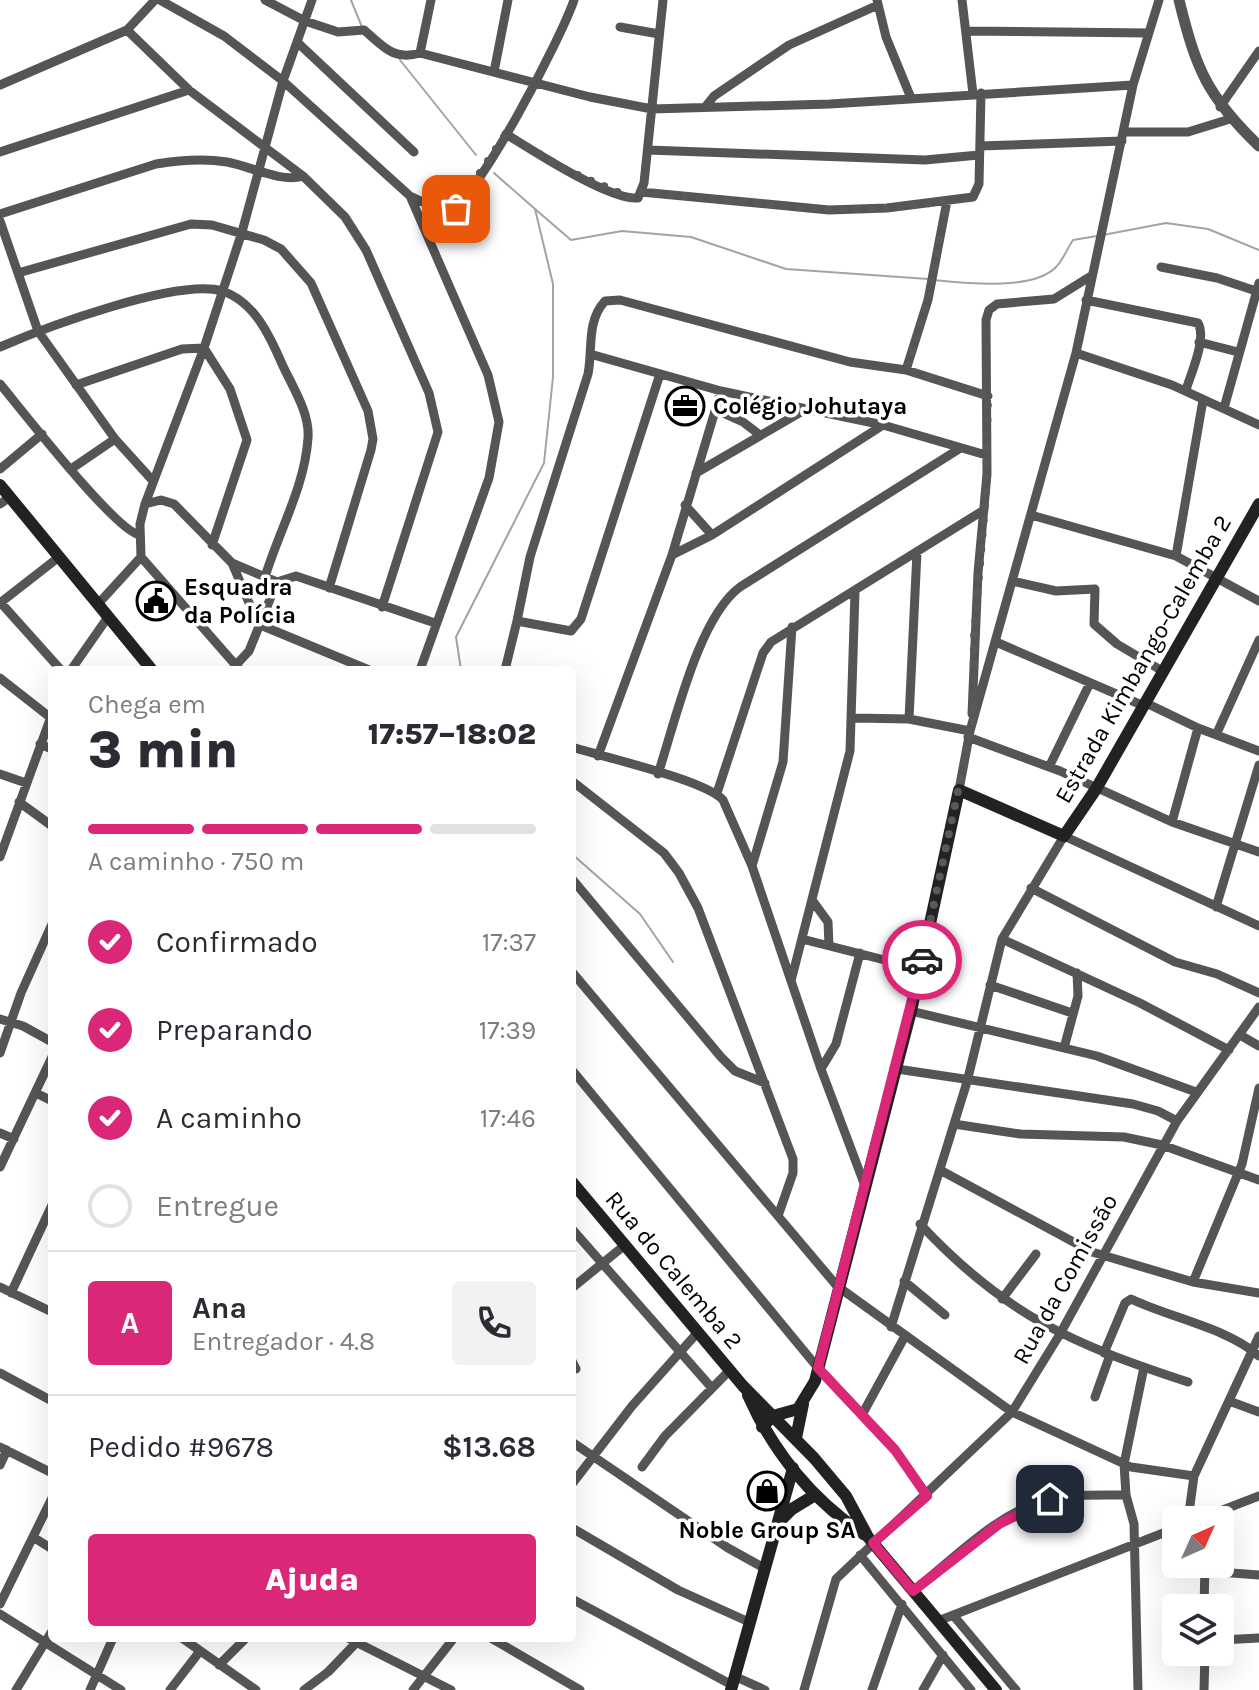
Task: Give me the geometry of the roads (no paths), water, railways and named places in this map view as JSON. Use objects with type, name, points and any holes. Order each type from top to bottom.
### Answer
[{"type":"main road","points":[[0,485],[5,500],[59,557],[149,666]]},
{"type":"main road","name":"Estrada Kimbango-Calemba 2","points":[[959,790],[1064,836],[1096,789],[1219,576],[1256,519],[1259,504]]},
{"type":"main road","points":[[796,1438],[803,1404],[818,1368],[837,1286],[897,1069],[959,790]]},
{"type":"main road","name":"Rua do Calemba 2","points":[[576,1187],[743,1386],[796,1438],[846,1496],[870,1540],[996,1690]]},
{"type":"main road","name":"Rua do Calemba 2","points":[[743,1386],[762,1427],[815,1495],[870,1540]]},
{"type":"main road","points":[[762,1427],[773,1416],[795,1412],[803,1404]]},
{"type":"main road","points":[[732,1684],[793,1468]]},
{"type":"main road","points":[[778,1524],[792,1509],[815,1495]]},
{"type":"main road","points":[[831,1511],[846,1496]]},
{"type":"street","points":[[0,85],[127,30],[157,0],[200,20],[283,81],[410,196],[439,212],[456,209],[506,134],[559,38],[574,0]]},
{"type":"street","points":[[265,0],[305,21],[338,32],[359,28],[400,57],[420,53],[652,109],[830,104],[1133,85]]},
{"type":"street","points":[[236,666],[141,557],[140,535],[145,504],[223,292],[283,81],[312,0]]},
{"type":"street","points":[[420,53],[431,0]]},
{"type":"street","points":[[494,72],[508,0]]},
{"type":"street","points":[[506,134],[566,170],[634,199],[641,192],[648,150],[663,0]]},
{"type":"street","points":[[641,192],[829,210],[887,208],[973,197],[979,191],[977,94],[962,0]]},
{"type":"street","points":[[970,730],[989,672],[1076,353],[1133,85],[1159,0]]},
{"type":"street","points":[[1179,0],[1190,44],[1220,107],[1259,146]]},
{"type":"street","points":[[706,106],[714,96],[789,45],[878,3],[886,37],[911,98]]},
{"type":"street","points":[[620,27],[659,34]]},
{"type":"street","points":[[127,30],[189,90],[303,176],[355,231],[429,393],[437,419],[436,444],[382,607]]},
{"type":"street","points":[[967,31],[1148,33]]},
{"type":"street","points":[[297,42],[414,152]]},
{"type":"street","points":[[1220,107],[1259,51]]},
{"type":"street","points":[[0,152],[189,90]]},
{"type":"street","points":[[648,150],[925,160],[980,150],[1188,132],[1230,119]]},
{"type":"street","points":[[0,214],[156,164],[202,160],[292,178],[303,176]]},
{"type":"street","points":[[410,196],[488,375],[499,422],[489,478],[421,666]]},
{"type":"street","points":[[906,370],[932,280],[947,201]]},
{"type":"street","points":[[0,221],[38,331],[115,439],[153,481]]},
{"type":"street","points":[[18,273],[191,224],[242,232],[281,249],[302,271],[368,411],[373,439],[329,588]]},
{"type":"street","points":[[1161,267],[1257,287],[1224,408]]},
{"type":"street","points":[[959,790],[970,730],[984,510],[988,396],[986,320],[989,310],[997,304],[1054,299],[1091,276]]},
{"type":"street","points":[[0,347],[38,331],[193,289],[223,292],[259,319],[308,425],[307,445],[291,509],[265,577]]},
{"type":"street","points":[[506,666],[530,557],[588,374],[596,313],[609,299],[850,362],[906,370],[988,396]]},
{"type":"street","points":[[1086,300],[1194,321],[1201,329],[1186,390]]},
{"type":"street","points":[[1199,342],[1238,352]]},
{"type":"street","points":[[76,385],[168,353],[204,348]]},
{"type":"street","points":[[204,348],[230,389],[247,440],[212,545]]},
{"type":"street","points":[[1076,353],[1186,390],[1259,425]]},
{"type":"street","points":[[590,354],[721,391],[883,425],[986,455]]},
{"type":"street","points":[[517,621],[571,631],[577,627],[590,598],[660,374]]},
{"type":"street","points":[[0,384],[71,469],[128,530],[140,535]]},
{"type":"street","points":[[598,756],[672,555],[721,391]]},
{"type":"street","points":[[1176,556],[1203,400]]},
{"type":"street","points":[[696,473],[806,409]]},
{"type":"street","points":[[716,410],[743,422],[760,435]]},
{"type":"street","points":[[672,555],[712,535],[883,425]]},
{"type":"street","points":[[0,469],[42,434]]},
{"type":"street","points":[[71,469],[115,439]]},
{"type":"street","points":[[658,774],[707,628],[723,603],[740,587],[959,449]]},
{"type":"street","points":[[145,504],[161,500],[174,504],[232,563],[277,582],[296,576],[435,623]]},
{"type":"street","points":[[685,505],[712,535]]},
{"type":"street","points":[[717,793],[763,653],[771,642],[984,510]]},
{"type":"street","points":[[1031,515],[1176,556],[1258,598]]},
{"type":"street","points":[[909,719],[917,552]]},
{"type":"street","points":[[57,666],[0,603],[59,557]]},
{"type":"street","points":[[98,604],[141,557]]},
{"type":"street","points":[[232,563],[258,624],[361,666]]},
{"type":"street","points":[[1012,581],[1056,591],[1095,589],[1094,624],[1117,644],[1164,672]]},
{"type":"street","points":[[239,666],[249,651],[277,582]]},
{"type":"street","points":[[791,981],[850,751],[854,718],[855,592]]},
{"type":"street","points":[[74,666],[108,617]]},
{"type":"street","points":[[752,866],[783,762],[792,627]]},
{"type":"street","points":[[1216,735],[1259,640]]},
{"type":"street","points":[[996,642],[1259,751]]},
{"type":"street","points":[[344,666],[350,660]]},
{"type":"street","points":[[973,669],[989,672]]},
{"type":"street","points":[[0,678],[48,714]]},
{"type":"street","points":[[1049,767],[1090,683]]},
{"type":"street","points":[[854,718],[909,719],[970,730],[1172,822],[1259,852]]},
{"type":"street","points":[[0,857],[48,724]]},
{"type":"street","points":[[1172,822],[1198,728]]},
{"type":"street","points":[[40,744],[48,747]]},
{"type":"street","points":[[576,748],[717,793],[725,804],[752,866],[821,1069],[865,1186]]},
{"type":"street","points":[[1216,907],[1259,765]]},
{"type":"street","points":[[0,774],[26,783]]},
{"type":"street","points":[[576,784],[664,853],[698,908],[794,1166],[778,1216]]},
{"type":"street","points":[[19,802],[48,823]]},
{"type":"street","points":[[1064,836],[1259,926]]},
{"type":"street","name":"Estrada Kimbango-Calemba 2","points":[[891,1327],[920,1224],[967,1082],[1002,939],[1064,836]]},
{"type":"street","points":[[576,884],[721,1057],[735,1071],[765,1083]]},
{"type":"street","points":[[1031,888],[1175,962],[1217,974],[1259,993]]},
{"type":"street","points":[[812,900],[828,922],[829,945]]},
{"type":"street","points":[[0,1053],[5,1020],[48,932]]},
{"type":"street","points":[[802,939],[920,969]]},
{"type":"street","points":[[1002,939],[1077,973],[1229,1050]]},
{"type":"street","points":[[821,1069],[833,1052],[860,953]]},
{"type":"street","points":[[1064,1048],[1078,996],[1077,973]]},
{"type":"street","points":[[576,977],[837,1286],[1012,1412],[1124,1464],[1194,1476]]},
{"type":"street","points":[[990,985],[1072,1013]]},
{"type":"street","name":"Rua da Comissão","points":[[804,1690],[836,1579],[870,1540],[927,1496],[1012,1412],[1060,1334],[1162,1145],[1196,1092],[1259,1007]]},
{"type":"street","points":[[911,1011],[1138,1068],[1196,1092]]},
{"type":"street","points":[[5,1020],[48,1040]]},
{"type":"street","points":[[1240,1035],[1259,1046]]},
{"type":"street","points":[[0,1167],[48,1066]]},
{"type":"street","points":[[897,1069],[967,1082],[1133,1104],[1158,1111],[1177,1121]]},
{"type":"street","points":[[576,1075],[818,1368],[895,1450],[927,1496]]},
{"type":"street","points":[[1193,1282],[1237,1173],[1259,1088]]},
{"type":"street","points":[[36,1093],[48,1099]]},
{"type":"street","points":[[954,1124],[1020,1134],[1124,1137],[1162,1145],[1259,1180]]},
{"type":"street","points":[[0,1133],[14,1139]]},
{"type":"street","points":[[940,1170],[1017,1214],[1102,1255],[1193,1282],[1259,1293]]},
{"type":"street","points":[[48,1212],[4,1292],[48,1310]]},
{"type":"street","points":[[920,1224],[969,1275],[1060,1334],[1188,1382]]},
{"type":"street","points":[[576,1233],[711,1387]]},
{"type":"street","points":[[576,1285],[625,1245]]},
{"type":"street","points":[[1002,1299],[1036,1254]]},
{"type":"street","points":[[904,1281],[945,1315]]},
{"type":"street","points":[[1095,1397],[1107,1354],[1129,1299],[1242,1342],[1256,1353]]},
{"type":"street","points":[[576,1479],[698,1332]]},
{"type":"street","points":[[863,1413],[905,1336]]},
{"type":"street","points":[[1190,1506],[1194,1476],[1229,1401],[1256,1353],[1259,1336]]},
{"type":"street","points":[[1138,1690],[1135,1543],[1124,1464],[1144,1367]]},
{"type":"street","points":[[642,1467],[665,1436],[730,1370]]},
{"type":"street","points":[[0,1373],[48,1399]]},
{"type":"street","points":[[1229,1401],[1259,1412]]},
{"type":"street","points":[[576,1445],[728,1548],[764,1568]]},
{"type":"street","points":[[0,1465],[3,1448],[48,1471]]},
{"type":"street","points":[[913,1591],[999,1524],[1031,1506],[1077,1496],[1126,1495]]},
{"type":"street","points":[[1234,1506],[1259,1496]]},
{"type":"street","points":[[0,1604],[48,1506]]},
{"type":"street","points":[[576,1530],[678,1590],[749,1622]]},
{"type":"street","points":[[938,1621],[1162,1533]]},
{"type":"street","points":[[33,1537],[48,1546]]},
{"type":"street","points":[[860,1555],[971,1690]]},
{"type":"street","points":[[1234,1572],[1259,1575]]},
{"type":"street","points":[[576,1601],[732,1684],[765,1690]]},
{"type":"street","points":[[872,1690],[902,1604]]},
{"type":"street","points":[[0,1614],[121,1690]]},
{"type":"street","points":[[953,1615],[1016,1690]]},
{"type":"street","points":[[16,1690],[48,1636]]},
{"type":"street","points":[[1234,1639],[1259,1638]]},
{"type":"street","points":[[90,1690],[111,1642]]},
{"type":"street","points":[[188,1642],[256,1690]]},
{"type":"street","points":[[219,1665],[242,1642]]},
{"type":"street","points":[[304,1690],[328,1672],[350,1642]]},
{"type":"street","points":[[356,1642],[451,1690]]},
{"type":"street","points":[[413,1690],[451,1642]]},
{"type":"street","points":[[498,1642],[580,1690]]},
{"type":"street","points":[[170,1690],[200,1651]]},
{"type":"street","points":[[923,1690],[943,1655]]},
{"type":"street","points":[[1204,1690],[1205,1666]]},
{"type":"waterway","points":[[351,0],[362,27]]},
{"type":"waterway","points":[[400,60],[476,155]]},
{"type":"waterway","points":[[460,666],[456,637],[544,463],[553,377],[553,284],[535,209],[494,173]]},
{"type":"waterway","points":[[535,209],[571,240],[622,231],[691,237],[786,269],[928,279]]},
{"type":"waterway","points":[[1103,235],[1166,223],[1208,229],[1259,250]]},
{"type":"waterway","points":[[934,280],[998,284],[1032,280],[1056,267],[1073,240],[1097,236]]},
{"type":"waterway","points":[[576,858],[640,914],[673,962]]},
{"type":"place","name":"Colégio Johutaya","points":[[685,406]]},
{"type":"place","name":"Esquadra da Polícia","points":[[156,601]]},
{"type":"place","name":"Noble Group SA","points":[[767,1491]]}]
